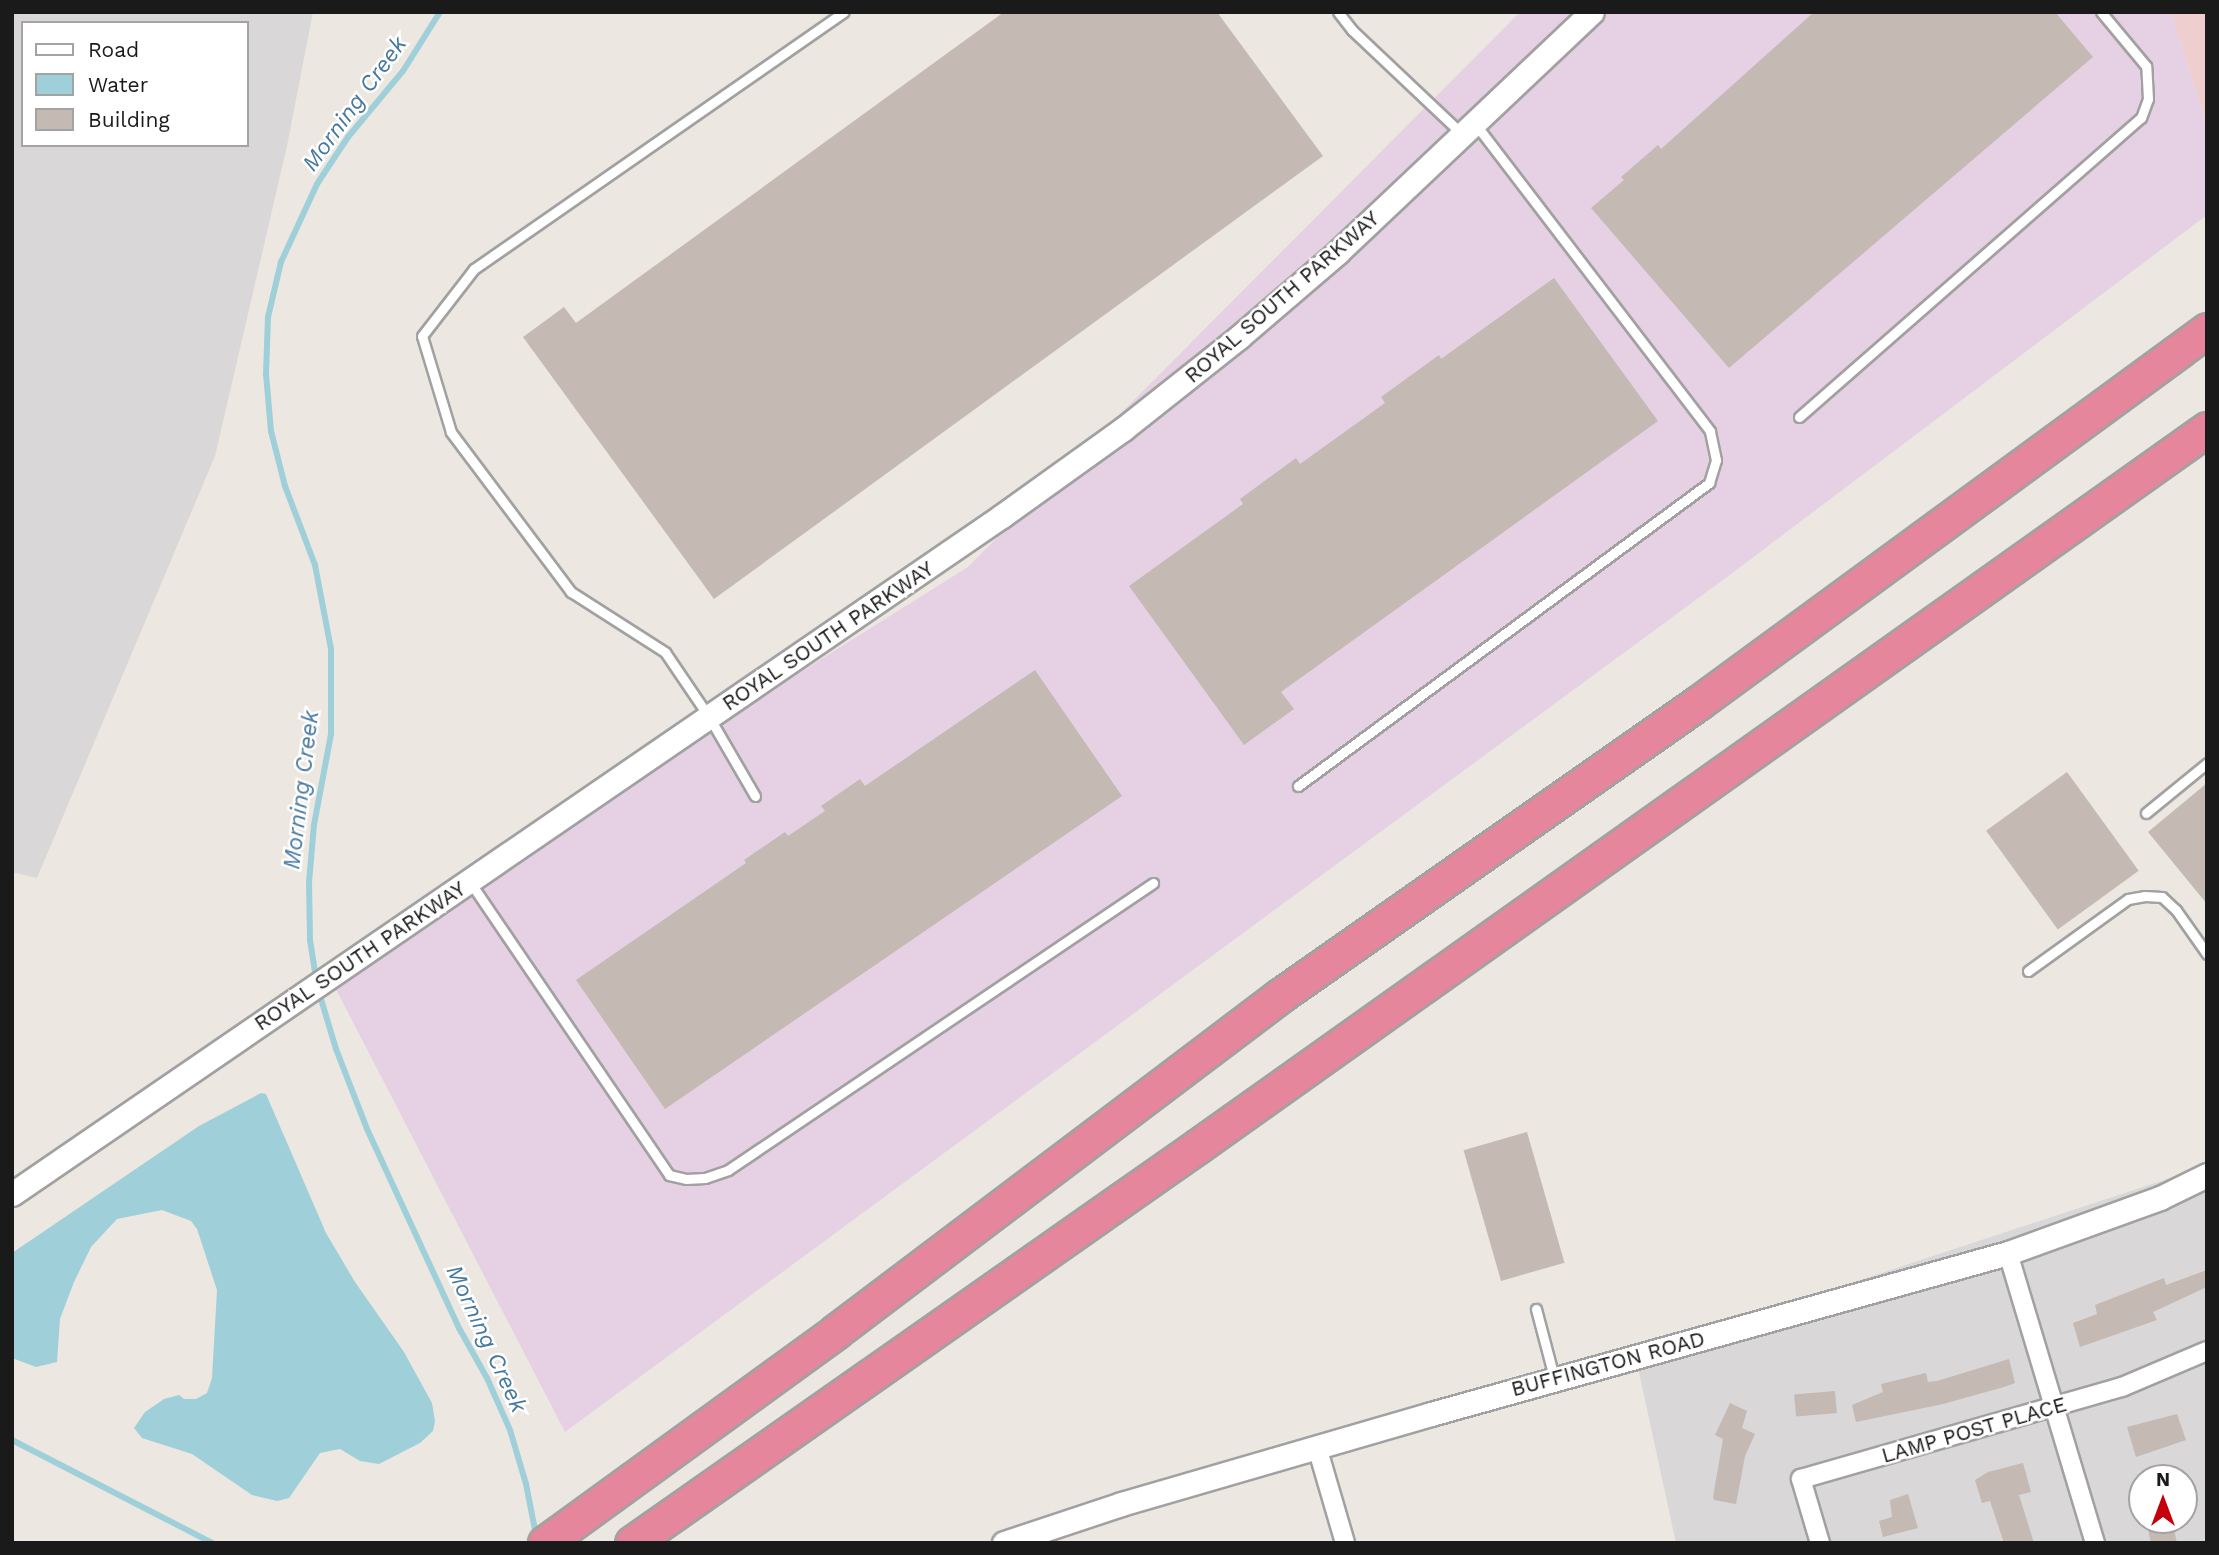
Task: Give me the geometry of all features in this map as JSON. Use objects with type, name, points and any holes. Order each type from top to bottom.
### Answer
[{"type":"highway","points":[[545,1543],[835,1332],[1281,995],[1709,694],[2207,330]]},
{"type":"highway","points":[[632,1543],[1198,1146],[2207,429]]},
{"type":"street","name":"ROYAL SOUTH PARKWAY","points":[[12,1194],[1002,516],[1123,429],[1239,337],[1338,252],[1592,12]]},
{"type":"street","name":"BUFFINGTON ROAD","points":[[1004,1543],[1121,1504],[1317,1447],[2008,1253],[2160,1198],[2207,1175]]},
{"type":"street","points":[[2008,1253],[2095,1543]]},
{"type":"street","name":"LAMP POST PLACE","points":[[1820,1543],[1801,1479],[2122,1387],[2207,1351]]},
{"type":"street","points":[[1317,1447],[1345,1543]]},
{"type":"lane","points":[[755,796],[709,717],[665,652],[571,592],[451,432],[422,336],[474,270],[844,12]]},
{"type":"lane","points":[[1298,786],[1709,483],[1716,460],[1710,432],[1468,129],[1352,30],[1338,12]]},
{"type":"lane","points":[[1799,417],[2141,118],[2148,99],[2147,66],[2101,12]]},
{"type":"lane","points":[[2146,813],[2207,763]]},
{"type":"lane","points":[[469,881],[669,1175],[686,1179],[705,1178],[728,1170],[1153,883]]},
{"type":"lane","points":[[2028,971],[2128,899],[2145,895],[2162,897],[2207,954]]},
{"type":"lane","points":[[1536,1309],[1555,1379]]},
{"type":"shaded area","points":[[12,12],[313,12],[287,146],[215,456],[37,878],[12,872]]},
{"type":"shaded area","points":[[1520,12],[2171,12],[2207,126],[2207,215],[1731,574],[565,1432],[326,970],[968,567]]},
{"type":"shaded area","points":[[2171,12],[2207,12],[2207,126]]},
{"type":"shaded area","points":[[2207,1166],[2207,1543],[1676,1543],[1635,1354]]},
{"type":"water","points":[[261,1093],[266,1094],[326,1233],[355,1282],[404,1352],[432,1403],[435,1421],[433,1431],[420,1443],[379,1464],[360,1461],[340,1449],[320,1453],[289,1498],[277,1501],[252,1495],[192,1454],[142,1438],[134,1428],[145,1412],[164,1399],[179,1395],[184,1399],[196,1399],[207,1393],[212,1378],[217,1290],[197,1229],[191,1221],[162,1210],[117,1219],[91,1247],[74,1282],[60,1319],[57,1362],[36,1367],[12,1358],[12,1253],[199,1126]]},
{"type":"building","points":[[1004,12],[1217,12],[1323,156],[714,599],[523,337],[564,307],[576,323]]},
{"type":"building","points":[[1814,12],[2055,12],[2093,57],[1729,368],[1591,208],[1624,180],[1621,177],[1658,145],[1661,149]]},
{"type":"building","points":[[1554,278],[1658,421],[1281,692],[1294,709],[1244,745],[1129,586],[1243,504],[1240,499],[1296,458],[1300,464],[1385,403],[1381,397],[1439,355],[1441,359]]},
{"type":"building","points":[[1035,670],[1122,796],[665,1109],[576,980],[746,863],[744,860],[785,832],[788,836],[825,811],[821,806],[860,779],[865,786]]},
{"type":"building","points":[[2067,772],[2139,871],[2058,929],[1986,831]]},
{"type":"building","points":[[2207,783],[2207,904],[2148,832]]},
{"type":"building","points":[[1527,1132],[1564,1263],[1501,1281],[1464,1150]]},
{"type":"building","points":[[2207,1270],[2207,1287],[2153,1312],[2157,1320],[2080,1347],[2073,1323],[2097,1314],[2095,1305],[2164,1278],[2166,1285]]},
{"type":"building","points":[[2009,1359],[2015,1383],[1943,1404],[1856,1422],[1852,1405],[1883,1392],[1881,1384],[1926,1373],[1928,1382],[1937,1381]]},
{"type":"building","points":[[1835,1391],[1837,1413],[1796,1416],[1794,1395]]},
{"type":"building","points":[[1730,1403],[1747,1411],[1742,1428],[1755,1434],[1745,1456],[1736,1504],[1714,1500],[1713,1497],[1723,1439],[1715,1435]]},
{"type":"building","points":[[2177,1414],[2186,1440],[2136,1457],[2127,1427]]},
{"type":"building","points":[[2023,1463],[2031,1492],[2019,1495],[2034,1543],[2004,1543],[1990,1501],[1982,1503],[1975,1480],[1988,1472]]},
{"type":"building","points":[[1908,1494],[1918,1528],[1883,1537],[1879,1521],[1892,1517],[1890,1500]]},
{"type":"building","points":[[2149,1534],[2175,1534],[2177,1543],[2151,1543]]},
{"type":"waterway","name":"Morning Creek","points":[[316,978],[310,939],[309,882],[314,825],[331,734],[331,649],[315,565],[285,486],[271,431],[266,374],[268,317],[281,262],[317,184],[348,137],[403,71],[440,12]]},
{"type":"waterway","name":"Morning Creek","points":[[318,989],[336,1049],[367,1129],[459,1328],[487,1378],[510,1430],[526,1484],[536,1535]]},
{"type":"waterway","points":[[12,1440],[212,1543]]}]
